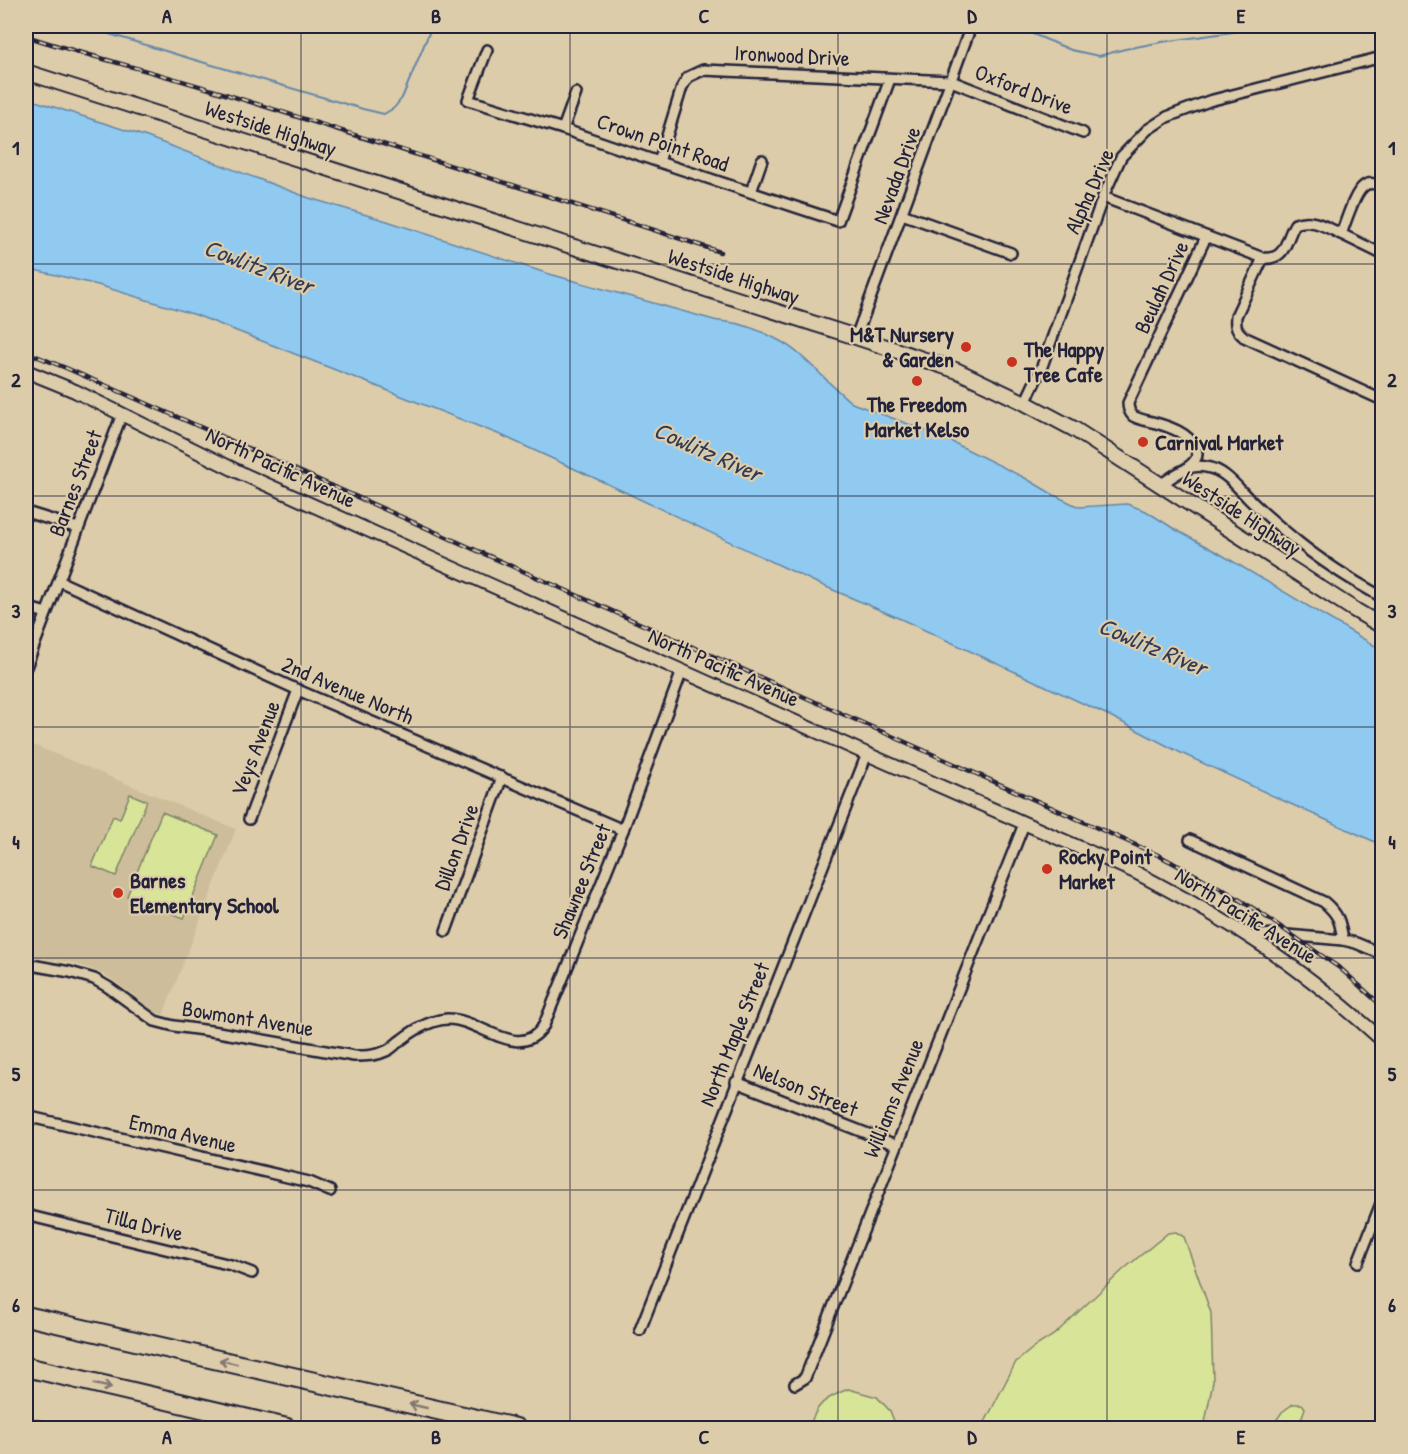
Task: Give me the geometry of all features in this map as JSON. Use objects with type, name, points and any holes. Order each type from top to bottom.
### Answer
[{"type":"highway","points":[[29,1316],[516,1428]]},
{"type":"highway","points":[[26,1367],[287,1428]]},
{"type":"highway","points":[[26,1373],[72,1378]]},
{"type":"main road","name":"Westside Highway","points":[[26,72],[958,371],[1074,429],[1383,626]]},
{"type":"street","name":"Nevada Drive","points":[[856,337],[971,26]]},
{"type":"street","name":"Crown Point Road","points":[[487,50],[468,100],[563,129],[838,221],[890,79]]},
{"type":"street","name":"Alpha Drive","points":[[1025,403],[1041,369],[1103,197],[1121,157],[1147,130],[1167,117],[1209,101],[1383,57]]},
{"type":"street","name":"Ironwood Drive","points":[[659,162],[682,87],[688,77],[703,70],[951,81]]},
{"type":"street","name":"Oxford Drive","points":[[951,81],[1083,133]]},
{"type":"street","name":"Crown Point Road","points":[[563,129],[576,93]]},
{"type":"street","name":"Crown Point Road","points":[[751,192],[762,160]]},
{"type":"street","points":[[1341,234],[1358,192],[1364,186],[1371,184],[1383,186]]},
{"type":"street","points":[[1103,197],[1206,237]]},
{"type":"street","points":[[902,214],[1011,253]]},
{"type":"street","points":[[1383,254],[1317,223],[1302,221],[1294,224],[1285,248],[1279,256],[1270,259],[1263,258],[1236,316],[1235,326],[1244,337],[1383,400]]},
{"type":"street","name":"Beulah Drive","points":[[1188,467],[1196,461],[1197,455],[1195,446],[1188,438],[1167,426],[1134,416],[1129,410],[1128,403],[1206,237],[1263,258]]},
{"type":"street","name":"North Pacific Avenue","points":[[26,371],[75,391],[243,474],[1135,872],[1178,894],[1252,938],[1321,988],[1383,1040]]},
{"type":"street","name":"Barnes Street","points":[[26,667],[122,414]]},
{"type":"street","points":[[1160,485],[1188,467],[1209,467],[1222,473],[1299,543],[1351,579],[1383,597]]},
{"type":"street","points":[[26,512],[78,528]]},
{"type":"street","name":"2nd Avenue North","points":[[59,581],[298,690],[623,830]]},
{"type":"street","points":[[26,607],[46,613]]},
{"type":"street","name":"Shawnee Street","points":[[469,1024],[519,1042],[538,1035],[549,1014],[623,830],[682,671]]},
{"type":"street","name":"Veys Avenue","points":[[249,819],[298,690]]},
{"type":"street","name":"North Maple Street","points":[[640,1330],[867,754]]},
{"type":"street","name":"Dillon Drive","points":[[446,931],[502,777]]},
{"type":"street","name":"Williams Avenue","points":[[795,1384],[805,1378],[1024,824]]},
{"type":"street","points":[[1190,840],[1324,902],[1334,911],[1341,924],[1343,940]]},
{"type":"street","points":[[1252,938],[1276,934],[1343,940],[1383,954]]},
{"type":"street","name":"Bowmont Avenue","points":[[26,964],[94,979],[155,1021],[354,1056],[374,1055],[387,1051],[420,1027],[435,1021],[449,1018],[469,1024]]},
{"type":"street","name":"Nelson Street","points":[[736,1082],[896,1145]]},
{"type":"street","name":"Emma Avenue","points":[[26,1116],[309,1182],[330,1191]]},
{"type":"street","points":[[1358,1262],[1383,1201]]},
{"type":"street","name":"Tilla Drive","points":[[26,1215],[231,1264],[252,1273]]},
{"type":"street","points":[[26,1425],[42,1428]]},
{"type":"shaded area","name":"Barnes Elementary School","points":[[26,742],[236,829],[163,1015],[156,1013],[109,977],[91,969],[69,962],[26,956]]},
{"type":"green space","points":[[130,794],[147,801],[116,876],[92,866],[113,816],[120,819]]},
{"type":"green space","points":[[162,812],[218,835],[184,918],[127,896]]},
{"type":"green space","points":[[1176,1232],[1184,1237],[1211,1313],[1213,1381],[1204,1428],[982,1428],[1016,1362],[1055,1334],[1124,1269],[1168,1233]]},
{"type":"green space","points":[[848,1389],[877,1397],[890,1411],[897,1428],[809,1428],[822,1403]]},
{"type":"green space","points":[[1293,1404],[1302,1404],[1305,1408],[1298,1428],[1271,1428],[1282,1412]]},
{"type":"water","name":"Cowlitz River","points":[[26,98],[147,137],[309,198],[546,273],[757,330],[794,350],[852,403],[940,436],[1079,507],[1127,504],[1146,511],[1382,650],[1382,845],[1181,753],[1110,716],[903,620],[817,583],[503,436],[196,315],[98,285],[26,268]]},
{"type":"waterway","points":[[43,26],[74,26]]},
{"type":"waterway","points":[[83,26],[384,114],[394,108],[402,98],[432,26]]},
{"type":"waterway","points":[[614,26],[620,26]]},
{"type":"waterway","points":[[1014,26],[1071,50],[1099,56],[1162,42],[1275,26]]},
{"type":"railway","points":[[26,36],[198,85],[720,252]]},
{"type":"railway","points":[[26,352],[207,430],[1158,855],[1222,889],[1259,912],[1341,969],[1382,1006]]},
{"type":"place","name":"M&T Nursery & Garden","points":[[966,347]]},
{"type":"place","name":"The Happy Tree Cafe","points":[[1012,362]]},
{"type":"place","name":"The Freedom Market Kelso","points":[[917,381]]},
{"type":"place","name":"Carnival Market","points":[[1143,442]]},
{"type":"place","name":"Rocky Point Market","points":[[1047,869]]},
{"type":"place","name":"Barnes Elementary School","points":[[118,893]]}]
